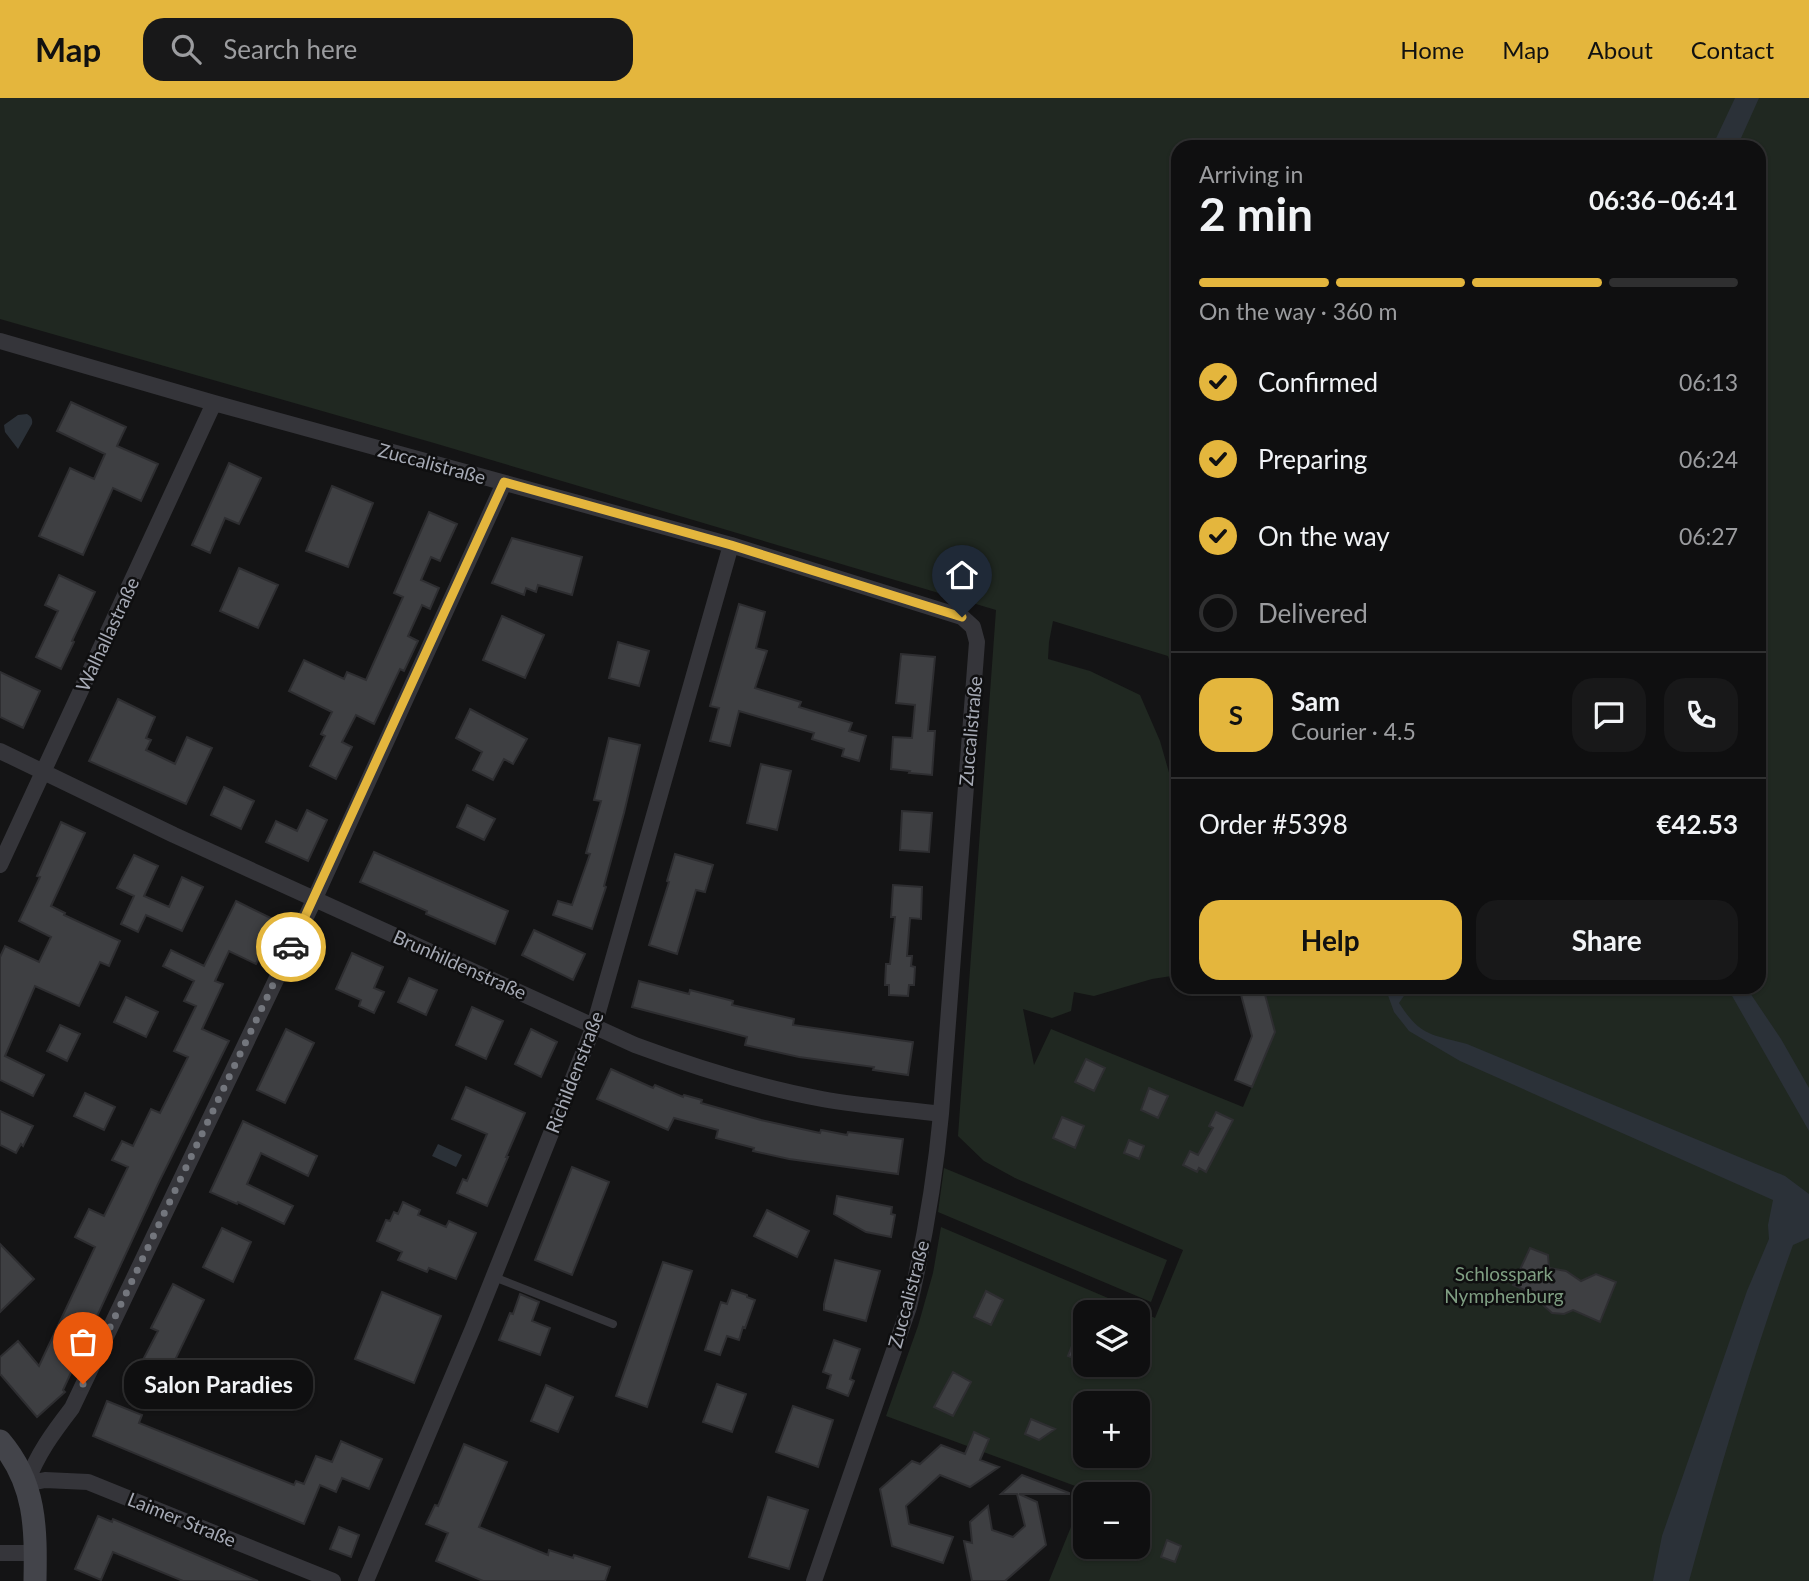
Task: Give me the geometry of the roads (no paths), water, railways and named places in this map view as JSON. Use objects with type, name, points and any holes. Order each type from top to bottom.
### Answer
[{"type":"main road","points":[[0,1441],[11,1454],[26,1484],[31,1502],[35,1581]]},
{"type":"street","name":"Zuccalistraße","points":[[0,341],[214,403],[731,545],[962,617],[974,627],[977,642],[941,1114],[920,1262],[909,1307],[814,1581]]},
{"type":"street","name":"Walhallastraße","points":[[0,864],[214,403]]},
{"type":"street","points":[[26,1484],[48,1438],[72,1408],[315,898],[504,482]]},
{"type":"street","name":"Richildenstraße","points":[[366,1581],[494,1277],[594,1026],[731,545]]},
{"type":"street","name":"Brunhildenstraße","points":[[0,751],[174,835],[646,1049],[733,1079],[826,1100],[941,1114]]},
{"type":"street","name":"Laimer Straße","points":[[26,1484],[45,1480],[88,1482],[302,1575],[334,1581]]},
{"type":"street","points":[[0,1553],[35,1553]]},
{"type":"lane","points":[[494,1277],[613,1324]]},
{"type":"place","name":"Salon Paradies","points":[[83,1384]]},
{"type":"park label","name":"Schlosspark Nymphenburg","points":[[1504,1284]]}]
